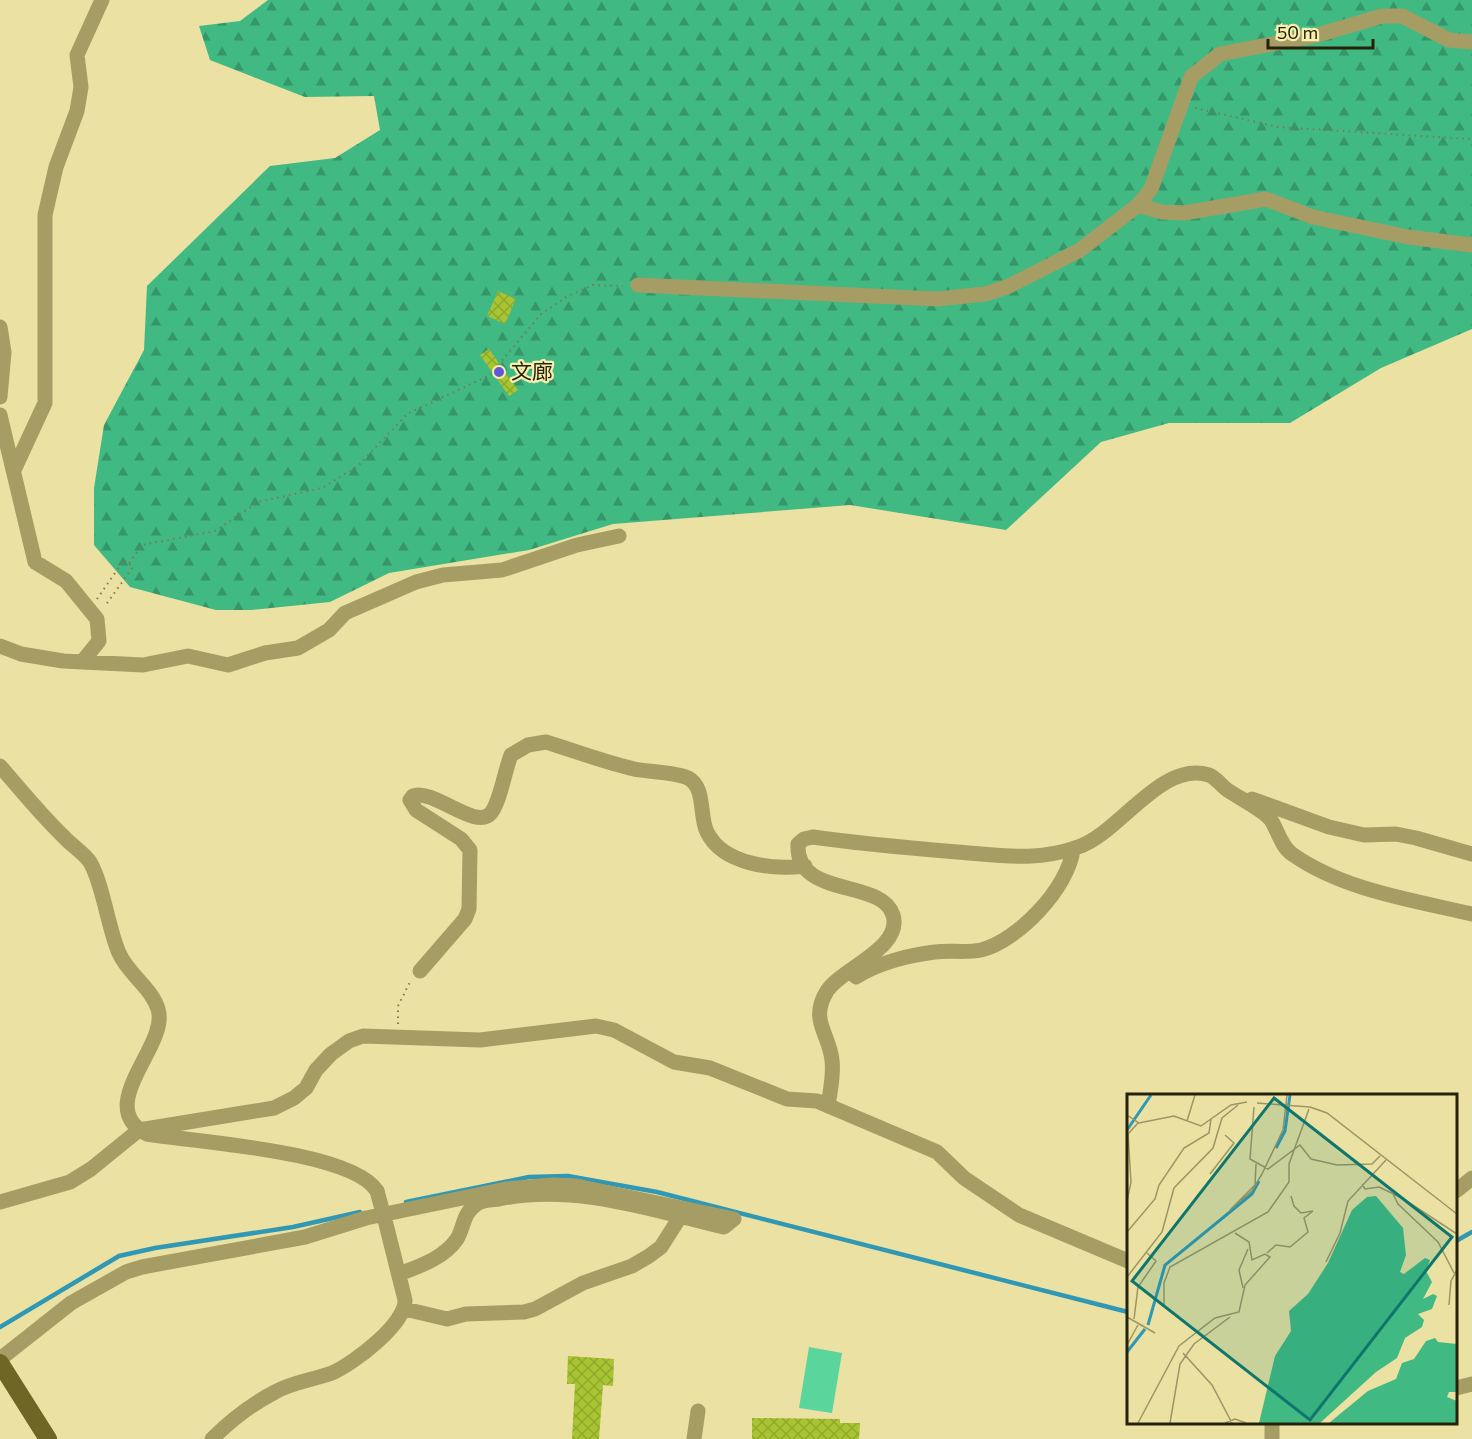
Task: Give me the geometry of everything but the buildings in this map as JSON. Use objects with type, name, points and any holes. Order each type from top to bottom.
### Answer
[{"type":"main road","points":[[0,1361],[48,1439]]},
{"type":"street","points":[[14,470],[45,403],[45,215],[56,167],[77,111],[81,87],[77,55],[102,0]]},
{"type":"street","points":[[638,285],[937,299],[985,294],[1007,287],[1080,250],[1138,205],[1151,189],[1191,77],[1220,54],[1314,36],[1382,16],[1402,16],[1449,40],[1472,42]]},
{"type":"street","points":[[1138,205],[1162,212],[1184,213],[1266,199],[1313,217],[1408,237],[1472,244]]},
{"type":"street","points":[[0,327],[4,351],[0,397]]},
{"type":"street","points":[[0,415],[35,562],[66,581],[97,619],[99,641],[82,662]]},
{"type":"street","points":[[0,646],[41,659],[143,665],[188,656],[228,665],[265,653],[298,648],[329,630],[345,613],[416,582],[443,575],[502,570],[577,545],[619,536]]},
{"type":"street","points":[[420,971],[465,919],[469,909],[470,850],[461,839],[416,810],[410,800],[413,796],[422,794],[472,816],[484,817],[490,814],[495,807],[511,755],[538,742],[546,742],[633,769],[686,777],[694,784],[700,796],[708,834],[727,852],[746,862],[792,868],[806,866]]},
{"type":"street","points":[[0,766],[63,836],[90,862],[119,954],[152,996],[158,1009],[160,1018],[142,1059],[128,1102],[127,1113],[131,1124],[139,1130],[168,1137],[268,1149],[305,1156],[364,1176],[377,1191],[399,1274],[405,1309],[399,1320],[352,1361],[333,1372],[297,1383],[270,1395],[238,1416],[212,1439]]},
{"type":"street","points":[[828,1106],[833,1071],[831,1056],[819,1021],[822,1001],[829,988],[888,940],[893,928],[894,916],[889,907],[879,899],[824,883],[806,866],[797,852],[798,844],[804,839],[813,837],[882,848],[1022,858],[1073,849],[1098,837],[1151,794],[1181,774],[1210,775],[1224,788],[1270,817],[1290,852],[1310,864],[1374,890],[1472,914]]},
{"type":"street","points":[[1224,788],[1329,827],[1364,835],[1396,834],[1472,854]]},
{"type":"street","points":[[829,988],[843,986],[871,967],[934,952],[981,950],[999,942],[1038,913],[1054,892],[1072,858],[1073,849]]},
{"type":"street","points":[[0,1202],[70,1182],[91,1169],[139,1130],[274,1108],[300,1093],[331,1054],[349,1041],[363,1036],[498,1039],[596,1026],[614,1030],[674,1062],[710,1068],[787,1099],[818,1101],[937,1152],[964,1179],[1019,1215],[1127,1262]]},
{"type":"street","points":[[1457,1189],[1472,1178]]},
{"type":"street","points":[[0,1361],[71,1302],[126,1272],[201,1255],[305,1237],[366,1218],[416,1207],[506,1190],[553,1185],[576,1186],[734,1219],[724,1227],[575,1195],[512,1196],[477,1204],[464,1218],[459,1236],[451,1246],[430,1261],[399,1274]]},
{"type":"street","points":[[405,1309],[447,1318],[466,1314],[524,1312],[535,1309],[583,1283],[632,1266],[649,1256],[661,1247],[680,1217]]},
{"type":"street","points":[[1457,1388],[1472,1384]]},
{"type":"street","points":[[694,1439],[698,1411]]},
{"type":"path","points":[[1180,105],[1278,127],[1472,139]]},
{"type":"path","points":[[129,563],[142,545],[215,531],[258,502],[322,488],[358,466],[407,414],[490,375],[541,314],[568,296],[593,285],[610,287],[638,285]]},
{"type":"path","points":[[94,604],[124,560],[129,563],[133,567],[101,612]]},
{"type":"path","points":[[398,1038],[398,1006],[410,983],[420,971]]},
{"type":"green space","points":[[268,0],[1472,0],[1472,329],[1381,368],[1290,423],[1169,423],[1101,442],[1006,530],[850,505],[613,524],[529,550],[389,573],[330,602],[251,610],[216,610],[130,587],[94,545],[94,488],[104,425],[144,350],[147,286],[270,166],[335,158],[380,130],[374,96],[305,97],[210,60],[199,26],[240,21]]},
{"type":"green space","points":[[809,1347],[842,1353],[832,1413],[799,1408]]},
{"type":"waterway","points":[[406,1202],[529,1177],[568,1176],[657,1192],[1127,1312]]},
{"type":"waterway","points":[[0,1327],[119,1256],[155,1248],[293,1227],[360,1212]]},
{"type":"waterway","points":[[1457,1240],[1472,1232]]},
{"type":"place","name":"文廊","points":[[499,372]]}]
